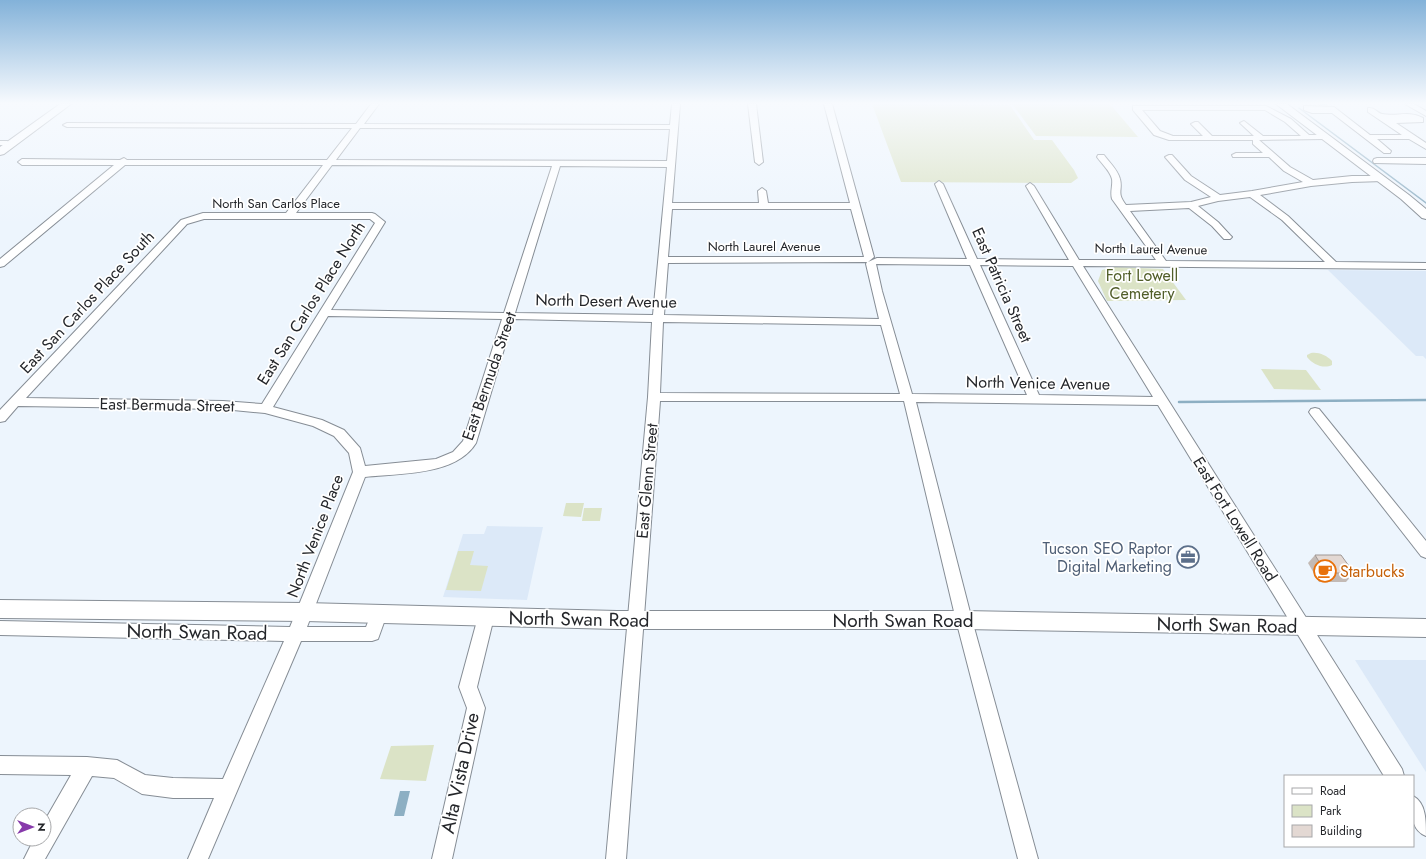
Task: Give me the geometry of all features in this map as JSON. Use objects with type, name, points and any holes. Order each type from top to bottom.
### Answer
[{"type":"main road","points":[[0,152],[11,144]]},
{"type":"main road","points":[[1334,144],[1426,215]]},
{"type":"main road","name":"North Swan Road","points":[[0,609],[305,612],[635,620],[964,620],[1426,628]]},
{"type":"street","points":[[289,216],[344,144]]},
{"type":"street","name":"East Glenn Street","points":[[616,859],[654,397],[658,318],[673,144]]},
{"type":"street","points":[[757,144],[759,162]]},
{"type":"street","points":[[839,144],[1028,859]]},
{"type":"street","points":[[1261,144],[1270,155],[1287,169],[1311,183]]},
{"type":"street","points":[[1378,144],[1387,151]]},
{"type":"street","points":[[1236,155],[1270,155]]},
{"type":"street","points":[[1100,157],[1115,176],[1115,195],[1163,263]]},
{"type":"street","points":[[1169,157],[1188,178],[1218,198]]},
{"type":"street","points":[[0,264],[124,161]]},
{"type":"street","points":[[22,162],[124,161],[671,164]]},
{"type":"street","points":[[1377,161],[1426,161]]},
{"type":"street","name":"East Bermuda Street","points":[[15,402],[223,405],[265,409],[317,423],[339,433],[354,451],[360,472],[438,464],[458,455],[469,443],[557,163]]},
{"type":"street","points":[[1123,208],[1191,205],[1218,198],[1252,194],[1311,183],[1352,178],[1380,179]]},
{"type":"street","name":"East Patricia Street","points":[[939,184],[1035,400]]},
{"type":"street","name":"East Fort Lowell Road","points":[[1030,186],[1394,775]]},
{"type":"street","points":[[762,190],[764,206]]},
{"type":"street","points":[[1252,194],[1270,204],[1281,213],[1333,265]]},
{"type":"street","points":[[1191,205],[1215,224],[1227,237]]},
{"type":"street","points":[[668,206],[855,206]]},
{"type":"street","name":"North San Carlos Place","points":[[202,216],[372,216]]},
{"type":"street","name":"East San Carlos Place South","points":[[0,418],[184,222],[202,216]]},
{"type":"street","name":"East San Carlos Place North","points":[[265,409],[380,222],[372,216]]},
{"type":"street","name":"North Laurel Avenue","points":[[664,260],[1076,262],[1426,266]]},
{"type":"street","name":"North Desert Avenue","points":[[325,313],[886,322]]},
{"type":"street","name":"North Venice Avenue","points":[[654,397],[1162,401]]},
{"type":"street","points":[[1315,412],[1426,552]]},
{"type":"street","name":"North Venice Place","points":[[305,612],[360,472]]},
{"type":"street","points":[[198,859],[305,612]]},
{"type":"street","name":"North Swan Road","points":[[0,628],[295,634],[372,634],[379,614]]},
{"type":"street","name":"Alta Vista Drive","points":[[442,859],[476,708],[468,687],[486,617]]},
{"type":"street","points":[[0,765],[87,766],[117,769],[142,784],[172,788],[229,788]]},
{"type":"street","points":[[34,859],[87,766]]},
{"type":"street","points":[[1414,808],[1426,826]]},
{"type":"shaded area","points":[[1328,270],[1426,271],[1426,359],[1423,356],[1416,356]]},
{"type":"shaded area","points":[[487,526],[543,527],[527,600],[443,597],[463,534],[484,534]]},
{"type":"shaded area","points":[[1355,660],[1426,660],[1426,772]]},
{"type":"green space","points":[[887,144],[1055,144],[1078,178],[1071,183],[901,182]]},
{"type":"green space","name":"Fort Lowell Cemetery","points":[[1115,267],[1163,269],[1186,300],[1107,301],[1098,281],[1102,270]]},
{"type":"green space","points":[[1317,353],[1325,356],[1332,361],[1332,365],[1326,367],[1315,364],[1307,357],[1307,355]]},
{"type":"green space","points":[[1261,369],[1306,370],[1321,390],[1274,389]]},
{"type":"green space","points":[[566,503],[584,503],[581,517],[563,516]]},
{"type":"green space","points":[[584,508],[602,508],[600,521],[582,521]]},
{"type":"green space","points":[[458,551],[474,551],[470,565],[488,566],[481,591],[446,590]]},
{"type":"green space","points":[[434,745],[426,781],[380,779],[391,746]]},
{"type":"water","points":[[400,791],[410,791],[404,816],[394,816]]},
{"type":"building","points":[[1315,555],[1341,555],[1354,573],[1326,573]]},
{"type":"waterway","points":[[1347,144],[1426,203]]},
{"type":"waterway","points":[[1179,402],[1426,400]]},
{"type":"place","name":"Tucson SEO Raptor Digital Marketing","points":[[1188,557]]},
{"type":"place","name":"Starbucks","points":[[1325,571]]}]
